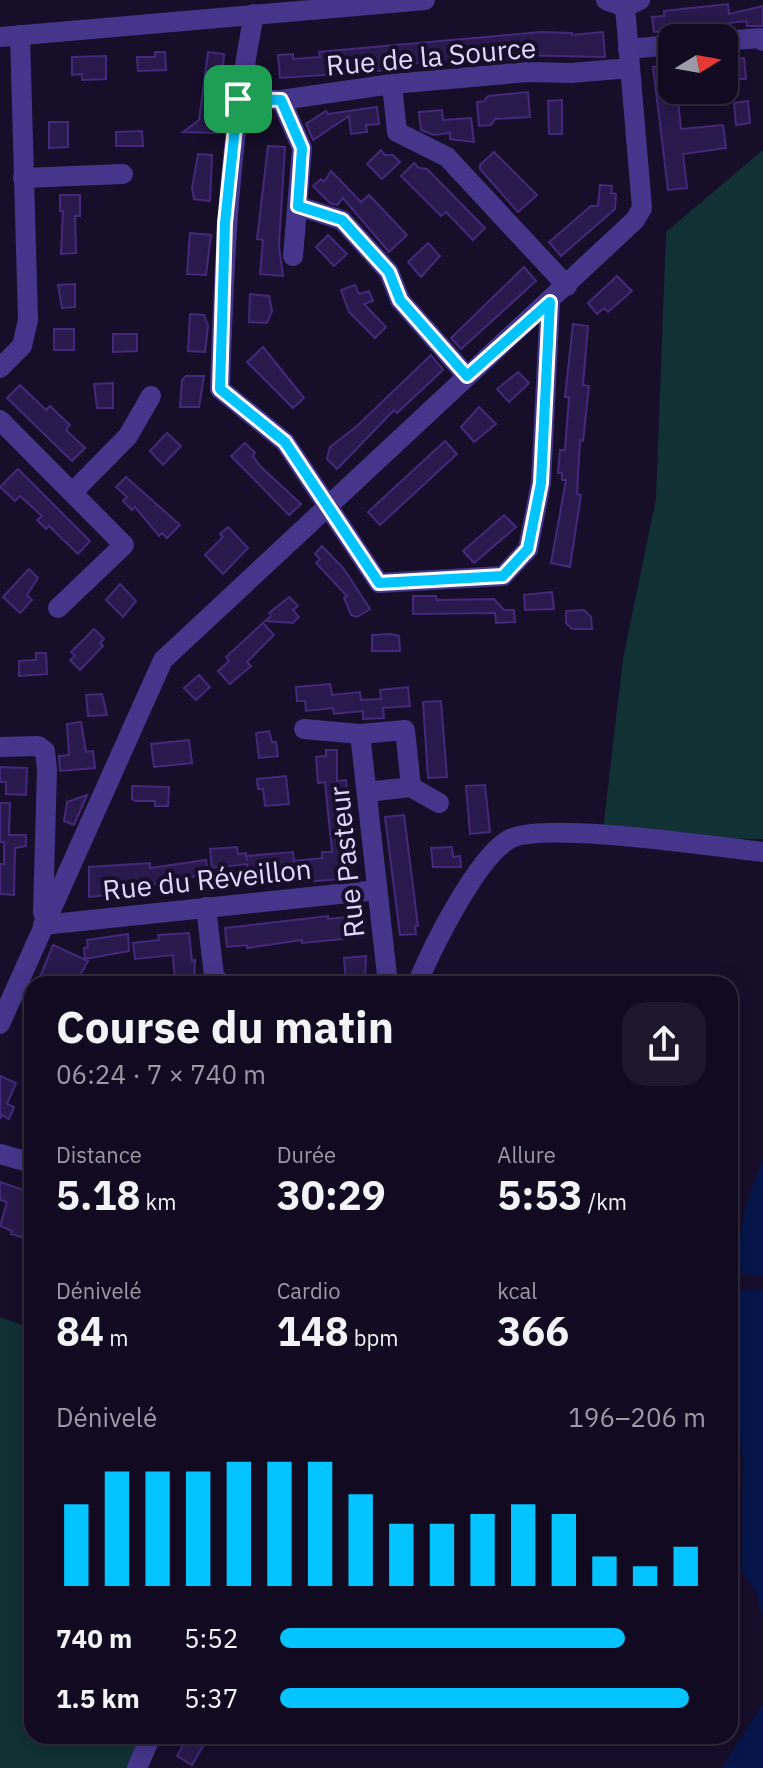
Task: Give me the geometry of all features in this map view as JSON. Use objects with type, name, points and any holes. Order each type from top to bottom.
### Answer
[{"type":"street","points":[[0,368],[22,346],[27,335],[23,178],[10,36],[254,14],[277,6],[425,0]]},
{"type":"street","points":[[0,1024],[163,660],[635,220],[642,208],[623,2]]},
{"type":"street","points":[[254,14],[238,99],[225,223],[220,389],[285,442],[379,583],[503,576],[528,549],[541,483],[550,302]]},
{"type":"street","points":[[738,40],[760,38],[763,41]]},
{"type":"street","name":"Rue de la Source","points":[[238,99],[281,100],[392,84],[528,72],[571,73],[658,49]]},
{"type":"street","points":[[392,84],[397,132],[447,157],[567,286]]},
{"type":"street","points":[[281,100],[302,148],[293,256]]},
{"type":"street","points":[[23,178],[123,174]]},
{"type":"street","points":[[298,206],[342,220],[389,272],[400,300],[467,376]]},
{"type":"street","points":[[73,492],[128,436],[151,396]]},
{"type":"street","points":[[0,420],[124,545],[58,608]]},
{"type":"street","points":[[304,729],[360,734],[405,730],[411,787]]},
{"type":"street","name":"Rue Pasteur","points":[[360,734],[387,976]]},
{"type":"street","points":[[0,747],[38,746],[45,751],[43,925]]},
{"type":"street","points":[[367,792],[411,787],[439,803]]},
{"type":"street","points":[[421,976],[494,849],[511,837],[550,831],[763,852]]},
{"type":"street","name":"Rue du Réveillon","points":[[43,925],[377,890]]},
{"type":"street","points":[[206,907],[214,976]]},
{"type":"street","points":[[0,1154],[24,1161]]},
{"type":"street","points":[[137,1768],[148,1744]]},
{"type":"green space","points":[[763,150],[763,839],[602,838],[623,659],[656,499],[666,232]]},
{"type":"green space","points":[[0,1317],[24,1326],[24,1744],[141,1744],[131,1768],[0,1768]]},
{"type":"shaded area","points":[[763,1158],[763,1276],[741,1274],[741,1229]]},
{"type":"shaded area","points":[[748,1289],[763,1290],[763,1618],[756,1592],[742,1571],[743,1459],[738,1422],[738,1294]]},
{"type":"shaded area","points":[[763,1706],[763,1768],[722,1768],[738,1744]]},
{"type":"building","points":[[728,4],[729,14],[763,6],[763,26],[747,26],[746,21],[658,24],[658,32],[654,32],[652,17],[664,16],[664,11]]},
{"type":"building","points":[[541,32],[572,35],[603,32],[605,57],[511,55],[511,59],[413,63],[414,67],[280,78],[278,55],[293,54],[293,59],[320,57],[319,52]]},
{"type":"building","points":[[155,52],[165,52],[166,70],[138,71],[137,57],[155,57]]},
{"type":"building","points":[[208,52],[224,54],[218,133],[183,132],[199,120]]},
{"type":"building","points":[[106,56],[106,79],[82,80],[82,74],[72,75],[72,57]]},
{"type":"building","points":[[744,58],[746,79],[738,79],[738,59]]},
{"type":"building","points":[[658,66],[658,104],[678,104],[681,129],[723,125],[726,148],[683,154],[687,188],[668,190],[653,67]]},
{"type":"building","points":[[528,92],[530,117],[495,119],[491,125],[479,126],[477,102],[484,101],[488,96]]},
{"type":"building","points":[[562,100],[562,134],[549,134],[548,101]]},
{"type":"building","points":[[748,101],[750,123],[736,125],[734,104]]},
{"type":"building","points":[[377,107],[379,124],[366,125],[367,132],[351,134],[349,116],[313,140],[306,124],[326,111],[328,114]]},
{"type":"building","points":[[442,110],[443,120],[471,118],[474,142],[450,139],[450,133],[434,135],[421,130],[419,112]]},
{"type":"building","points":[[49,122],[68,122],[68,147],[49,148]]},
{"type":"building","points":[[142,131],[143,146],[116,146],[116,132]]},
{"type":"building","points":[[268,146],[285,147],[279,246],[283,276],[260,274],[263,240],[257,239]]},
{"type":"building","points":[[381,150],[400,162],[382,179],[367,164]]},
{"type":"building","points":[[494,152],[537,195],[518,212],[480,169],[480,165]]},
{"type":"building","points":[[198,154],[212,155],[210,201],[194,199],[192,188]]},
{"type":"building","points":[[414,163],[419,168],[427,169],[485,228],[473,240],[446,212],[441,216],[401,176]]},
{"type":"building","points":[[331,171],[361,202],[369,195],[407,235],[389,252],[343,198],[337,205],[330,203],[313,186],[321,179],[324,182]]},
{"type":"building","points":[[600,185],[612,186],[611,193],[616,194],[615,209],[561,256],[549,242],[591,206],[598,206]]},
{"type":"building","points":[[60,195],[80,195],[80,216],[75,216],[76,253],[61,254],[63,211],[60,211]]},
{"type":"building","points":[[190,233],[211,235],[206,275],[187,274]]},
{"type":"building","points":[[328,235],[347,254],[334,266],[316,247]]},
{"type":"building","points":[[428,243],[440,256],[421,277],[408,262]]},
{"type":"building","points":[[524,267],[536,281],[461,349],[451,338]]},
{"type":"building","points":[[617,276],[632,291],[608,312],[604,308],[597,314],[588,303]]},
{"type":"building","points":[[75,284],[75,307],[62,308],[58,285]]},
{"type":"building","points":[[355,285],[359,294],[369,291],[373,301],[364,304],[386,327],[375,338],[349,312],[341,290]]},
{"type":"building","points":[[250,294],[269,296],[272,311],[267,323],[249,322]]},
{"type":"building","points":[[190,314],[204,315],[208,326],[205,352],[188,351]]},
{"type":"building","points":[[573,324],[588,326],[583,385],[589,386],[583,441],[580,440],[577,494],[581,495],[570,567],[551,563],[566,480],[562,480],[562,473],[558,473],[560,450],[565,450],[569,397],[565,397]]},
{"type":"building","points":[[54,329],[74,329],[74,350],[54,350]]},
{"type":"building","points":[[113,334],[137,334],[137,351],[113,352]]},
{"type":"building","points":[[263,347],[304,398],[293,408],[247,362]]},
{"type":"building","points":[[431,355],[443,370],[397,413],[394,410],[337,469],[327,459],[330,447],[357,426]]},
{"type":"building","points":[[518,372],[529,383],[509,402],[497,389]]},
{"type":"building","points":[[186,376],[204,376],[199,407],[180,407],[182,380]]},
{"type":"building","points":[[113,383],[113,408],[97,408],[94,384]]},
{"type":"building","points":[[20,385],[46,410],[50,406],[70,425],[66,430],[85,448],[72,461],[7,398]]},
{"type":"building","points":[[479,407],[496,424],[474,442],[461,427]]},
{"type":"building","points":[[167,433],[181,446],[163,465],[150,451]]},
{"type":"building","points":[[445,441],[457,454],[380,525],[368,512]]},
{"type":"building","points":[[245,443],[255,453],[253,456],[260,466],[301,504],[289,515],[231,456]]},
{"type":"building","points":[[18,469],[90,541],[78,554],[49,526],[46,529],[37,520],[42,516],[20,496],[15,501],[0,487]]},
{"type":"building","points":[[126,477],[180,525],[167,538],[162,533],[159,536],[135,507],[132,510],[123,501],[127,497],[116,487]]},
{"type":"building","points":[[504,515],[516,527],[474,563],[463,551]]},
{"type":"building","points":[[228,527],[248,548],[223,574],[205,555],[223,537],[220,534]]},
{"type":"building","points":[[322,546],[344,569],[370,609],[357,617],[351,615],[344,598],[347,596],[316,563],[320,559],[315,554]]},
{"type":"building","points":[[29,569],[38,578],[27,595],[32,600],[20,613],[3,597]]},
{"type":"building","points":[[120,584],[136,601],[123,617],[106,600]]},
{"type":"building","points":[[552,592],[554,609],[525,610],[524,595]]},
{"type":"building","points":[[413,596],[436,596],[437,600],[494,599],[504,610],[514,610],[515,622],[496,623],[495,613],[413,614]]},
{"type":"building","points":[[289,597],[298,606],[293,610],[299,617],[293,623],[265,621],[271,616],[269,613]]},
{"type":"building","points":[[584,610],[591,617],[592,629],[572,629],[566,623],[566,611]]},
{"type":"building","points":[[263,623],[274,635],[247,662],[251,666],[230,684],[218,671],[229,661],[226,657]]},
{"type":"building","points":[[94,629],[104,639],[100,643],[103,646],[80,670],[70,660],[75,656],[71,652]]},
{"type":"building","points":[[372,635],[399,636],[400,651],[372,651]]},
{"type":"building","points":[[36,653],[46,653],[47,674],[19,676],[19,661],[36,660]]},
{"type":"building","points":[[199,675],[210,687],[196,700],[184,688]]},
{"type":"building","points":[[330,684],[332,695],[360,692],[361,700],[381,699],[380,690],[408,687],[410,706],[383,708],[384,718],[363,719],[363,711],[334,714],[333,708],[306,711],[305,701],[297,701],[296,687]]},
{"type":"building","points":[[102,694],[107,715],[88,716],[86,695]]},
{"type":"building","points":[[441,701],[447,777],[428,778],[423,702]]},
{"type":"building","points":[[81,722],[86,752],[93,751],[95,768],[60,771],[59,756],[69,755],[67,724]]},
{"type":"building","points":[[269,731],[272,742],[276,742],[278,756],[259,758],[256,733]]},
{"type":"building","points":[[189,740],[192,763],[154,767],[151,744]]},
{"type":"building","points":[[326,750],[337,750],[337,781],[346,780],[352,878],[305,882],[301,871],[248,875],[247,864],[212,868],[210,849],[237,847],[238,854],[246,853],[246,856],[293,852],[294,861],[322,858],[322,852],[332,852],[325,782],[318,783],[316,757],[326,756]]},
{"type":"building","points":[[0,767],[27,768],[26,795],[6,794],[6,782],[0,782]]},
{"type":"building","points":[[286,776],[289,804],[265,806],[263,789],[258,789],[257,779]]},
{"type":"building","points":[[485,785],[490,832],[470,834],[466,786]]},
{"type":"building","points":[[132,786],[169,787],[168,806],[155,806],[155,801],[135,801],[132,799]]},
{"type":"building","points":[[87,795],[74,825],[64,821],[67,802]]},
{"type":"building","points":[[0,803],[10,803],[9,835],[26,835],[26,846],[15,848],[14,895],[0,894],[4,842],[0,842]]},
{"type":"building","points":[[404,815],[418,926],[415,926],[416,934],[400,935],[385,817]]},
{"type":"building","points":[[452,847],[453,857],[460,856],[461,867],[433,867],[431,848]]},
{"type":"building","points":[[206,860],[208,875],[172,879],[172,883],[127,886],[127,889],[108,891],[108,895],[89,897],[89,867],[150,863],[150,868]]},
{"type":"building","points":[[328,916],[328,919],[355,916],[356,927],[364,926],[365,937],[302,943],[302,940],[247,948],[247,945],[227,947],[225,928]]},
{"type":"building","points":[[189,933],[192,961],[195,960],[194,976],[174,976],[173,955],[135,959],[133,943],[159,940],[158,935]]},
{"type":"building","points":[[128,934],[129,951],[85,959],[87,940]]},
{"type":"building","points":[[53,945],[88,961],[80,976],[40,976]]},
{"type":"building","points":[[366,956],[365,976],[345,976],[344,958]]},
{"type":"building","points":[[0,1076],[16,1083],[7,1104],[14,1107],[9,1119],[2,1115],[0,1119]]},
{"type":"building","points":[[0,1182],[24,1190],[24,1238],[0,1226],[7,1202],[0,1200]]},
{"type":"building","points":[[184,1744],[203,1746],[192,1765],[177,1756]]},
{"type":"route","points":[[238,99],[281,100],[302,148],[298,206],[342,220],[389,272],[400,300],[467,376],[550,302],[541,483],[528,549],[503,576],[379,583],[285,442],[220,389],[225,223],[238,99]]}]
